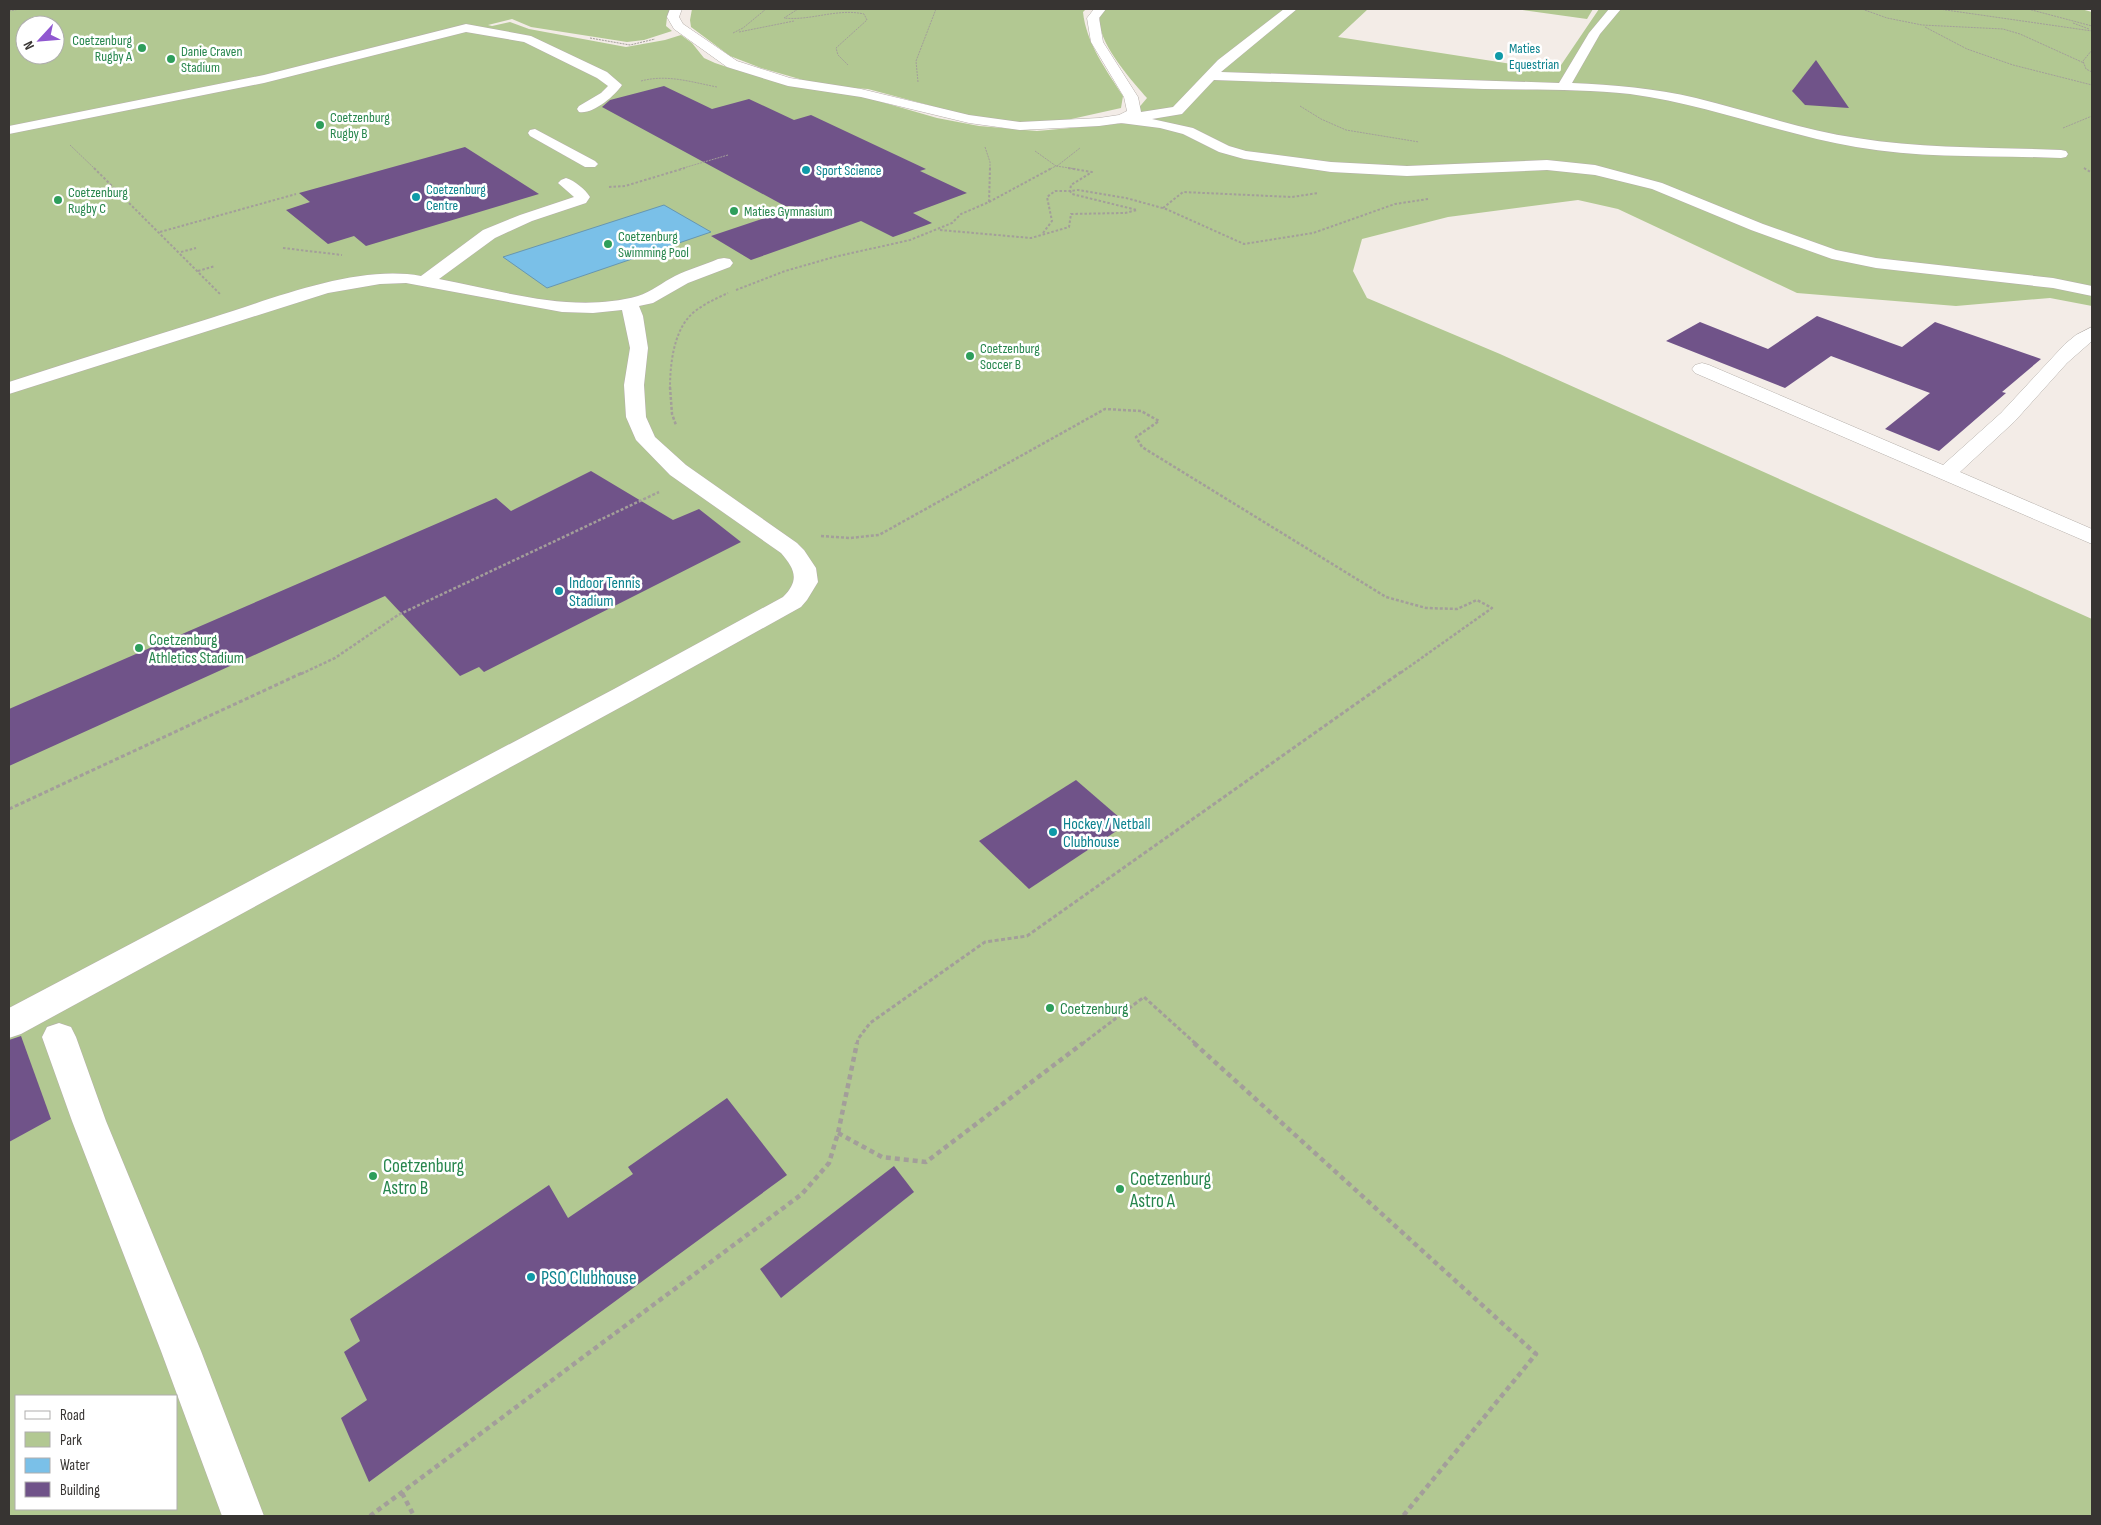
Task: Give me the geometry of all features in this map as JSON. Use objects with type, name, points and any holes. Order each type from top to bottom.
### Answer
[{"type":"street","points":[[676,9],[673,18],[678,26],[732,64],[788,82],[861,92],[916,108],[969,119],[1020,126],[1070,125],[1177,111],[1223,63],[1291,9]]},
{"type":"street","points":[[1100,9],[1093,18],[1097,42],[1131,97],[1134,113],[1122,119]]},
{"type":"street","points":[[1563,87],[1595,33],[1615,9]]},
{"type":"street","points":[[9,130],[274,77],[466,28],[527,39],[602,75],[615,85],[611,93],[605,98],[584,109]]},
{"type":"street","points":[[1211,76],[1563,87],[1658,94],[1822,136],[1858,143],[1950,152],[1992,151],[2061,154]]},
{"type":"street","points":[[1122,119],[1160,124],[1188,131],[1224,149],[1244,155],[1331,167],[1407,171],[1547,165],[1594,170],[1657,186],[1757,227],[1832,254],[1876,263],[2053,283],[2092,291]]},
{"type":"street","points":[[535,133],[590,164]]},
{"type":"street","points":[[426,280],[488,234],[580,200],[582,194],[566,183]]},
{"type":"street","points":[[9,388],[325,288],[380,279],[406,278],[426,280],[562,306],[593,308],[628,304],[647,299],[682,279],[724,263]]},
{"type":"street","points":[[9,1024],[623,695],[792,602],[803,592],[806,584],[806,573],[793,552],[678,470],[646,440],[636,417],[634,385],[639,348],[634,316],[628,304]]},
{"type":"street","points":[[1945,474],[2009,417],[2084,336],[2092,333]]},
{"type":"street","points":[[1702,369],[2092,537]]},
{"type":"street","points":[[59,1037],[89,1121],[181,1350],[243,1516]]},
{"type":"path","points":[[9,11],[20,9]]},
{"type":"path","points":[[795,20],[784,18],[798,9]]},
{"type":"path","points":[[735,33],[836,11],[863,9]]},
{"type":"path","points":[[916,108],[923,102],[917,80],[916,61],[936,9]]},
{"type":"path","points":[[1862,9],[1887,18],[1922,26],[2003,29],[2020,34],[2084,63]]},
{"type":"path","points":[[1939,9],[2092,31]]},
{"type":"path","points":[[2028,9],[2092,26]]},
{"type":"path","points":[[856,11],[864,14],[867,20],[836,48],[838,55],[852,68],[861,92]]},
{"type":"path","points":[[2061,19],[2092,31]]},
{"type":"path","points":[[1922,26],[1967,49],[2013,65],[2092,85]]},
{"type":"path","points":[[583,37],[630,45],[685,31]]},
{"type":"path","points":[[2092,50],[2083,61],[2086,69],[2092,72]]},
{"type":"path","points":[[615,85],[655,77],[667,77],[718,87]]},
{"type":"path","points":[[1296,103],[1321,119],[1346,130],[1427,143]]},
{"type":"path","points":[[989,202],[990,162],[983,142],[1020,126],[1020,136],[1029,147],[1056,166],[1092,172],[1071,185],[1070,191]]},
{"type":"path","points":[[68,142],[221,294]]},
{"type":"path","points":[[606,187],[625,186],[728,154]]},
{"type":"path","points":[[679,430],[670,413],[670,374],[677,337],[689,317],[724,295],[785,271],[834,257],[910,240],[938,230],[952,223],[961,214],[1023,185],[1056,166]]},
{"type":"path","points":[[1042,235],[1052,221],[1047,197],[1052,192],[1061,190],[1078,190],[1126,198],[1162,208],[1244,244],[1313,233],[1395,204],[1433,198]]},
{"type":"path","points":[[938,230],[1031,238],[1069,227],[1071,214],[1125,213],[1136,210],[1072,194],[1070,191]]},
{"type":"path","points":[[1162,208],[1183,192],[1292,197],[1325,192]]},
{"type":"path","points":[[160,232],[296,194]]},
{"type":"path","points":[[180,252],[196,248]]},
{"type":"path","points":[[283,248],[347,255]]},
{"type":"path","points":[[198,271],[216,266]]},
{"type":"path","points":[[370,1516],[802,1194],[829,1163],[838,1133],[858,1039],[870,1023],[985,942],[1027,936],[1492,608],[1477,600],[1457,609],[1426,608],[1386,597],[1142,447],[1136,437],[1159,421],[1156,417],[1133,410],[1105,409],[879,535],[866,538],[832,538],[813,534]]},
{"type":"path","points":[[9,809],[335,658],[398,615],[690,478]]},
{"type":"path","points":[[838,1133],[882,1157],[926,1162],[1144,997],[1536,1354],[1402,1516]]},
{"type":"path","points":[[402,1492],[414,1516]]},
{"type":"green space","name":"Coetzenburg","points":[[9,9],[670,9],[666,26],[672,31],[644,40],[627,42],[531,27],[512,19],[488,25],[492,26],[510,22],[529,29],[626,47],[681,35],[692,43],[704,58],[733,69],[854,94],[937,118],[979,126],[1037,131],[1126,123],[1147,98],[1122,68],[1106,42],[1101,30],[1100,18],[1104,9],[1368,9],[1338,37],[1557,71],[1599,9],[2081,9],[2092,12],[2092,306],[2050,298],[1956,306],[1797,293],[1618,209],[1578,200],[1448,217],[1362,239],[1353,271],[1367,298],[1500,354],[2092,619],[2092,1516],[9,1516]]},
{"type":"green space","points":[[692,9],[1086,9],[1083,12],[1088,35],[1104,67],[1123,96],[1121,108],[1067,120],[1014,122],[977,118],[868,89],[838,87],[810,82],[761,68],[730,56],[691,27]]},
{"type":"green space","points":[[1515,9],[1593,9],[1587,19]]},
{"type":"water","name":"Coetzenburg Swimming Pool","points":[[664,205],[711,232],[547,288],[503,257]]},
{"type":"building","points":[[1816,60],[1849,108],[1805,105],[1792,91]]},
{"type":"building","name":"Sport Science","points":[[664,86],[712,109],[749,99],[794,120],[811,115],[926,169],[920,171],[967,193],[913,213],[932,223],[893,237],[861,221],[751,260],[711,236],[798,207],[785,206],[602,107],[610,100]]},
{"type":"building","name":"Coetzenburg Centre","points":[[465,147],[539,194],[366,246],[354,236],[328,244],[286,210],[310,202],[299,193]]},
{"type":"building","points":[[1817,316],[1902,347],[1935,322],[2041,359],[2002,392],[2006,393],[1939,451],[1885,429],[1930,393],[1831,356],[1785,388],[1666,341],[1700,322],[1768,349]]},
{"type":"building","points":[[591,471],[673,520],[699,509],[741,542],[484,672],[479,667],[460,676],[385,596],[9,766],[9,709],[496,498],[511,511]]},
{"type":"building","name":"Hockey / Netball Clubhouse","points":[[1076,780],[1127,824],[1029,889],[979,841]]},
{"type":"building","points":[[21,1036],[51,1119],[9,1142],[9,1040]]},
{"type":"building","name":"PSO Clubhouse","points":[[727,1098],[787,1175],[369,1482],[341,1418],[367,1400],[344,1352],[360,1341],[350,1319],[549,1185],[568,1218],[633,1174],[628,1167]]},
{"type":"building","points":[[894,1166],[914,1192],[781,1298],[760,1269]]},
{"type":"place","name":"Coetzenburg Rugby A","points":[[142,48]]},
{"type":"place","name":"Maties Equestrian","points":[[1499,56]]},
{"type":"place","name":"Danie Craven Stadium","points":[[171,59]]},
{"type":"place","name":"Coetzenburg Rugby B","points":[[320,125]]},
{"type":"place","name":"Sport Science","points":[[806,170]]},
{"type":"place","name":"Coetzenburg Centre","points":[[416,197]]},
{"type":"place","name":"Coetzenburg Rugby C","points":[[58,200]]},
{"type":"place","name":"Maties Gymnasium","points":[[734,211]]},
{"type":"place","name":"Coetzenburg Swimming Pool","points":[[608,244]]},
{"type":"place","name":"Coetzenburg Soccer B","points":[[970,356]]},
{"type":"place","name":"Indoor Tennis Stadium","points":[[559,591]]},
{"type":"place","name":"Coetzenburg Athletics Stadium","points":[[139,648]]},
{"type":"place","name":"Hockey / Netball Clubhouse","points":[[1053,832]]},
{"type":"place","name":"Coetzenburg","points":[[1050,1008]]},
{"type":"place","name":"Coetzenburg Astro B","points":[[373,1176]]},
{"type":"place","name":"Coetzenburg Astro A","points":[[1120,1189]]},
{"type":"place","name":"PSO Clubhouse","points":[[531,1277]]}]
